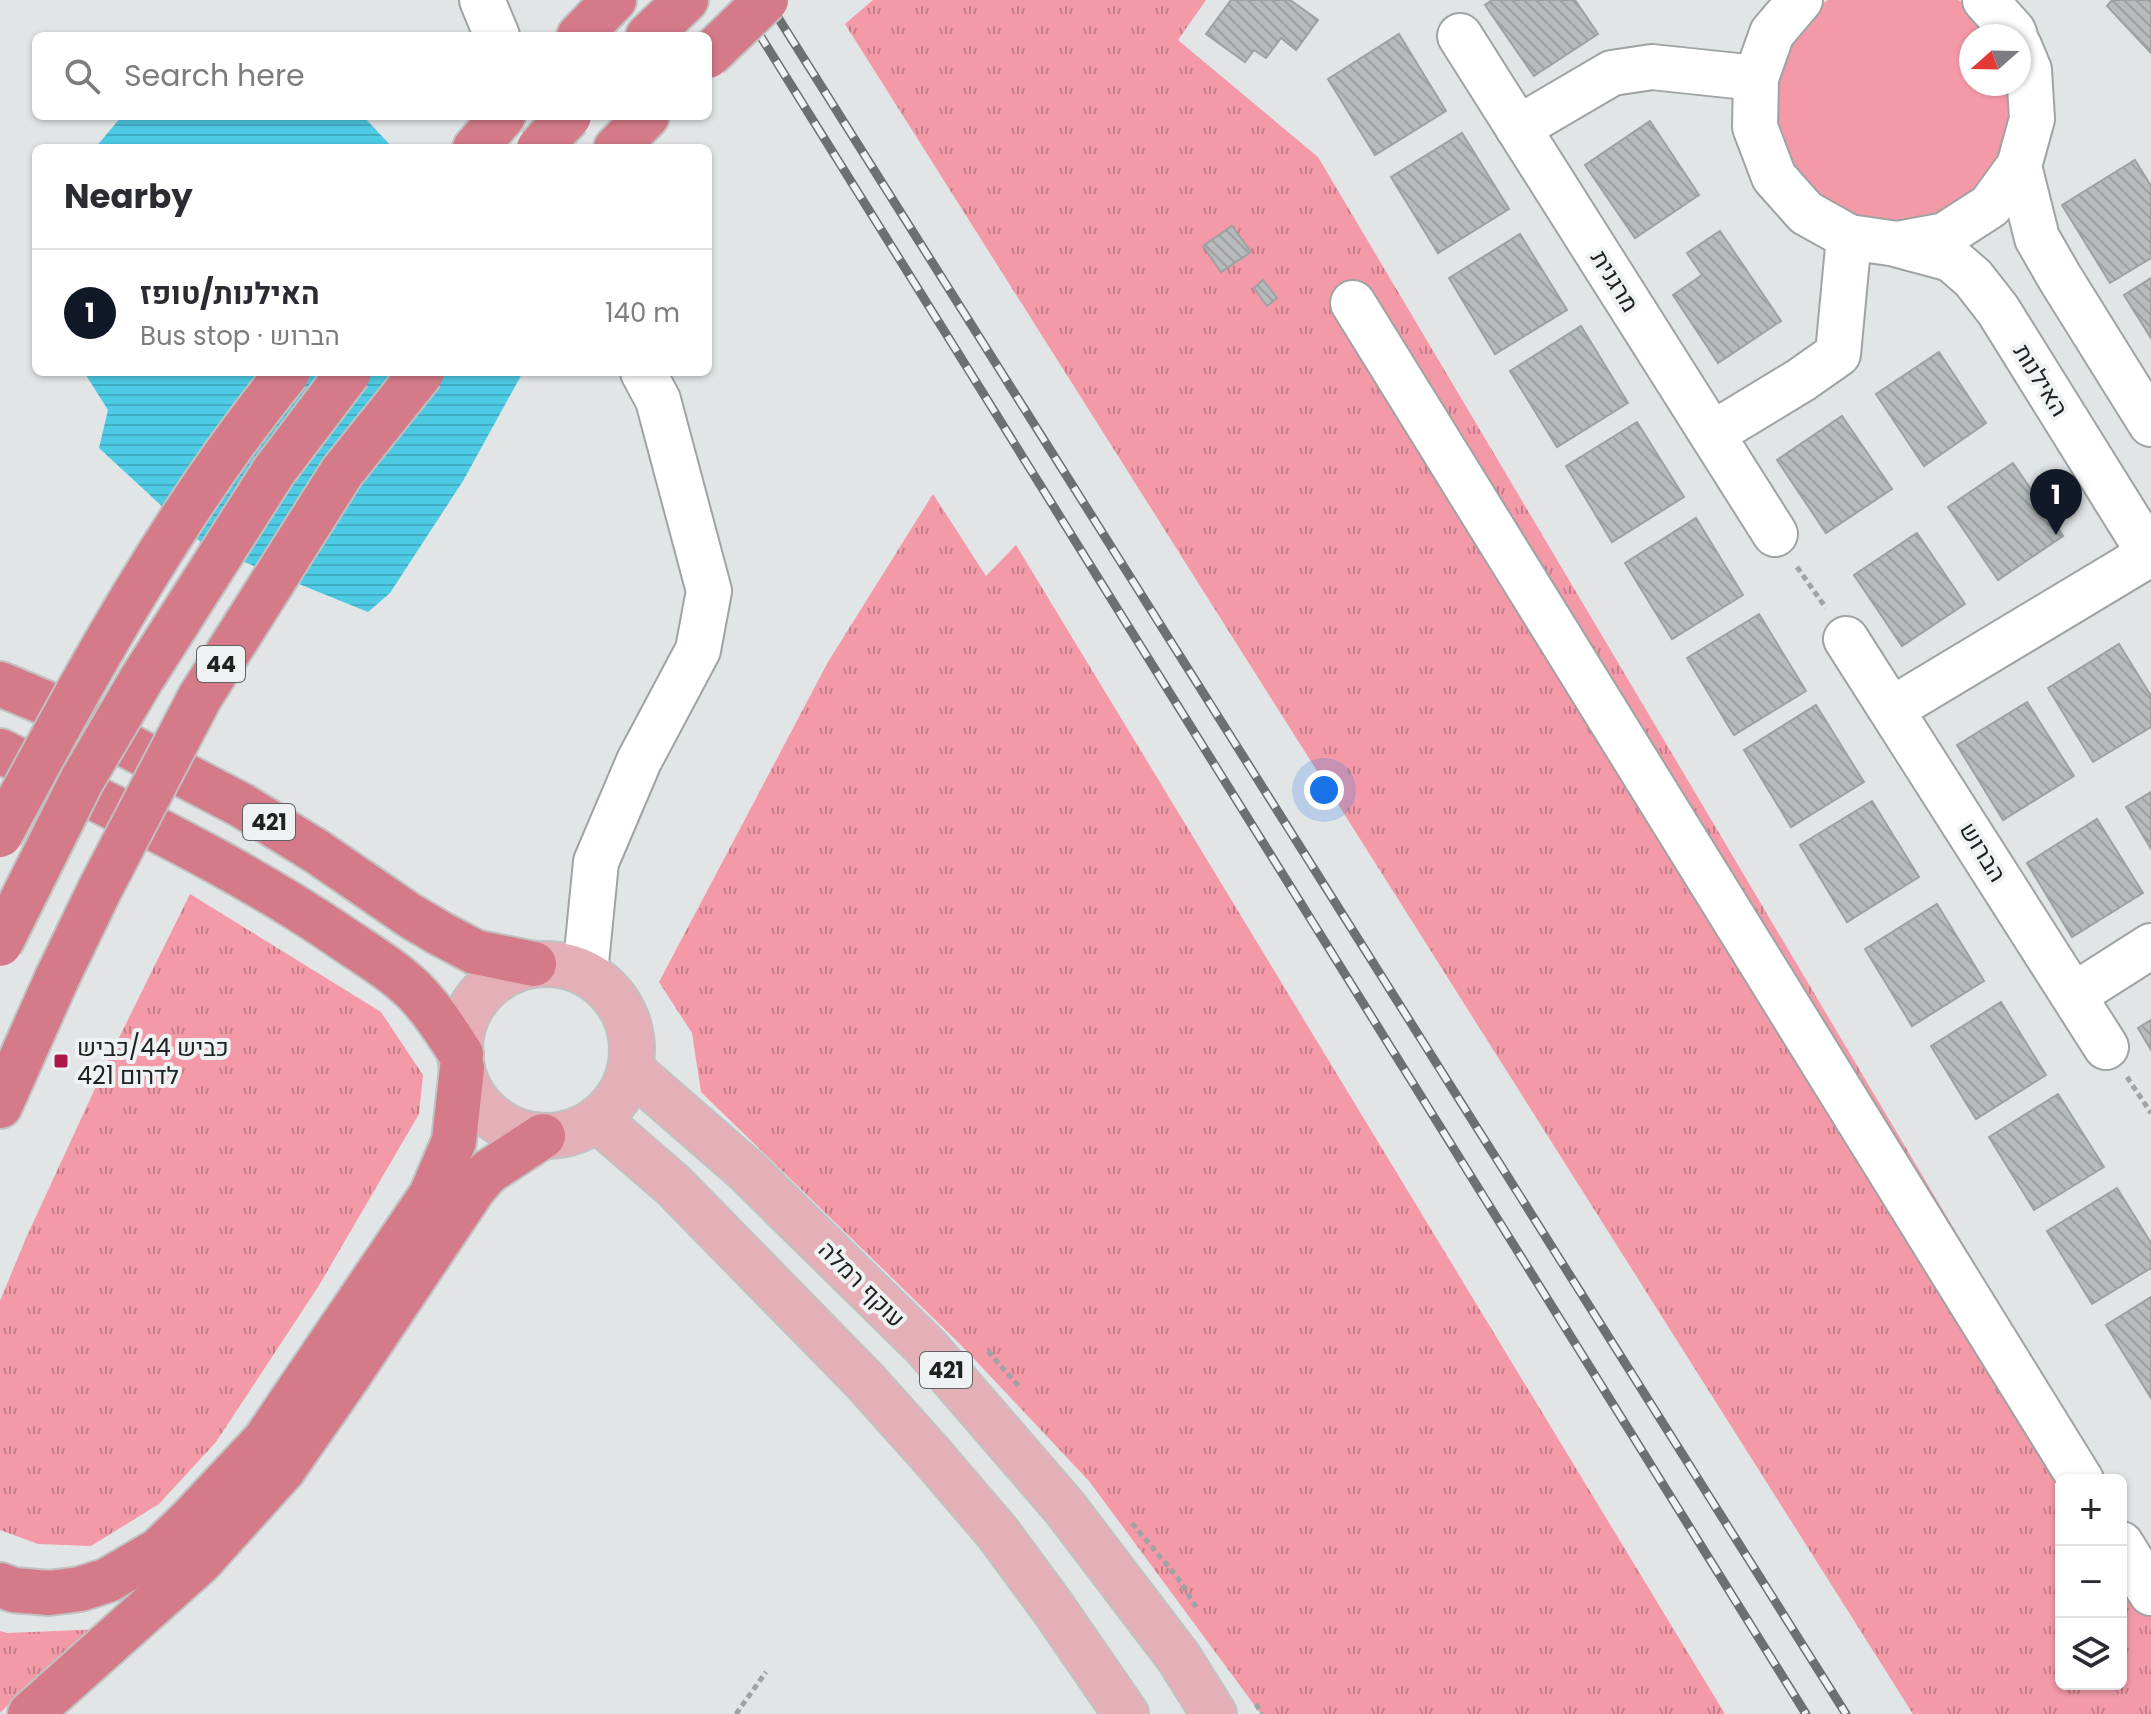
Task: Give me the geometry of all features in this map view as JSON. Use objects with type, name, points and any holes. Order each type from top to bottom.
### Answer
[{"type":"highway","points":[[583,32],[614,0]]},
{"type":"highway","points":[[652,32],[686,0]]},
{"type":"highway","points":[[712,52],[766,0]]},
{"type":"highway","points":[[478,144],[500,120]]},
{"type":"highway","points":[[545,144],[566,120]]},
{"type":"highway","points":[[620,144],[643,120]]},
{"type":"highway","points":[[0,835],[90,666],[182,518],[257,410],[285,376]]},
{"type":"highway","name":"44","points":[[0,944],[82,780],[141,680],[274,471],[346,376]]},
{"type":"highway","name":"44","points":[[0,1106],[114,861],[200,697],[342,472],[419,376]]},
{"type":"highway","name":"421","points":[[0,684],[48,704],[241,805],[316,851],[409,915],[475,952],[534,964]]},
{"type":"highway","name":"421","points":[[0,751],[210,858],[300,909],[390,970],[414,991],[426,1003],[461,1061]]},
{"type":"highway","points":[[0,1585],[14,1590],[49,1593],[80,1589],[108,1580],[159,1550],[265,1440],[431,1195],[454,1141],[461,1061]]},
{"type":"highway","points":[[30,1714],[200,1562],[283,1470],[474,1188],[488,1172],[543,1136]]},
{"type":"main road","name":"421","points":[[534,964],[560,964],[585,973],[608,989],[624,1013],[632,1041],[630,1069],[623,1089],[598,1120],[572,1133],[543,1136],[514,1130],[490,1116],[472,1094],[461,1061],[460,1040],[468,1012],[485,988],[508,972],[534,964]]},
{"type":"main road","name":"עוקף רמלה","points":[[630,1069],[746,1170],[926,1347],[1065,1508],[1179,1658],[1214,1714]]},
{"type":"main road","points":[[598,1120],[673,1185],[864,1380],[932,1456],[997,1532],[1126,1714]]},
{"type":"street","points":[[482,0],[495,32]]},
{"type":"street","points":[[1985,0],[2007,24]]},
{"type":"street","points":[[1792,4],[1772,33],[1756,78],[1755,127],[1774,177],[1806,213],[1849,237],[1897,244],[1945,235],[1990,206],[2019,166],[2032,119],[2031,96]]},
{"type":"street","name":"מרגנית","points":[[1460,36],[1775,534]]},
{"type":"street","points":[[1518,128],[1612,73],[1652,67],[1756,78]]},
{"type":"street","points":[[532,120],[540,144]]},
{"type":"street","points":[[2019,166],[2037,238],[2151,424]]},
{"type":"street","points":[[1712,434],[1838,354],[1849,237]]},
{"type":"street","name":"האילנות","points":[[1897,244],[1951,259],[1973,278],[1998,310],[2150,555]]},
{"type":"street","points":[[1353,303],[2077,1474]]},
{"type":"street","points":[[585,973],[596,862],[639,761],[698,650],[709,591],[658,400],[645,376]]},
{"type":"street","points":[[1892,709],[2150,555]]},
{"type":"street","name":"הברוש","points":[[1846,639],[2106,1047]]},
{"type":"street","points":[[2074,995],[2151,946]]},
{"type":"street","points":[[2122,1546],[2151,1593]]},
{"type":"path","points":[[1775,534],[1846,639]]},
{"type":"path","points":[[736,1714],[766,1672]]},
{"type":"green space","points":[[873,0],[1206,0],[1178,40],[1318,157],[2099,1474],[2055,1474],[2055,1690],[2127,1690],[2127,1520],[2151,1561],[2151,1714],[1913,1714],[845,24]]},
{"type":"green space","points":[[1828,0],[1958,0],[1971,7],[1986,24],[1959,24],[1959,96],[2013,96],[2005,159],[1979,194],[1939,220],[1897,228],[1854,222],[1816,201],[1787,169],[1771,124],[1771,81],[1787,40],[1815,8]]},
{"type":"green space","points":[[933,494],[986,576],[1016,545],[1725,1714],[1261,1714],[1089,1481],[961,1345],[701,1092],[692,1033],[659,982],[828,662]]},
{"type":"green space","points":[[190,894],[381,1012],[423,1075],[419,1114],[318,1287],[216,1442],[159,1504],[91,1546],[38,1544],[0,1530],[0,1301],[111,1054]]},
{"type":"green space","points":[[105,1629],[9,1704],[0,1713],[0,1631]]},
{"type":"water","points":[[119,120],[367,120],[389,144],[98,144]]},
{"type":"water","points":[[87,376],[521,376],[463,481],[390,593],[368,612],[205,546],[99,448],[108,410]]},
{"type":"building","points":[[1231,0],[1290,0],[1318,20],[1296,50],[1281,38],[1266,58],[1254,50],[1245,62],[1206,34]]},
{"type":"building","points":[[1492,0],[1575,0],[1598,34],[1534,76],[1485,5]]},
{"type":"building","points":[[2112,0],[2151,0],[2151,53],[2107,6]]},
{"type":"building","points":[[1399,34],[1446,111],[1375,155],[1328,79]]},
{"type":"building","points":[[1650,121],[1699,195],[1635,238],[1585,165]]},
{"type":"building","points":[[1462,133],[1509,209],[1438,253],[1391,177]]},
{"type":"building","points":[[2135,160],[2151,186],[2151,258],[2110,283],[2062,205]]},
{"type":"building","points":[[1232,226],[1251,252],[1221,272],[1203,246]]},
{"type":"building","points":[[1720,231],[1781,321],[1718,363],[1673,295],[1702,275],[1687,253]]},
{"type":"building","points":[[1520,234],[1567,310],[1495,354],[1449,278]]},
{"type":"building","points":[[2151,278],[2151,338],[2124,295]]},
{"type":"building","points":[[1263,280],[1277,298],[1267,306],[1254,288]]},
{"type":"building","points":[[1581,326],[1628,403],[1557,447],[1510,371]]},
{"type":"building","points":[[1939,352],[1986,423],[1924,466],[1876,394]]},
{"type":"building","points":[[1842,416],[1892,489],[1826,533],[1777,460]]},
{"type":"building","points":[[1637,422],[1684,497],[1612,542],[1566,466]]},
{"type":"building","points":[[2013,463],[2063,536],[1998,580],[1948,507]]},
{"type":"building","points":[[1696,518],[1743,595],[1672,639],[1625,563]]},
{"type":"building","points":[[1917,533],[1965,604],[1902,646],[1854,575]]},
{"type":"building","points":[[1759,614],[1806,691],[1734,735],[1687,658]]},
{"type":"building","points":[[2119,644],[2151,696],[2151,727],[2093,762],[2048,688]]},
{"type":"building","points":[[2027,702],[2074,776],[2003,820],[1957,745]]},
{"type":"building","points":[[1816,705],[1864,782],[1791,827],[1744,750]]},
{"type":"building","points":[[2151,792],[2151,849],[2126,807]]},
{"type":"building","points":[[1872,801],[1919,877],[1847,922],[1800,845]]},
{"type":"building","points":[[2097,819],[2143,893],[2072,937],[2027,863]]},
{"type":"building","points":[[1937,904],[1984,981],[1912,1026],[1865,949]]},
{"type":"building","points":[[2001,1002],[2046,1075],[1976,1119],[1931,1046]]},
{"type":"building","points":[[2151,1020],[2151,1050],[2138,1028]]},
{"type":"building","points":[[2058,1094],[2104,1167],[2034,1210],[1989,1137]]},
{"type":"building","points":[[2117,1188],[2151,1243],[2151,1268],[2092,1304],[2047,1231]]},
{"type":"building","points":[[2151,1297],[2151,1398],[2106,1325]]},
{"type":"railway","points":[[738,0],[1806,1714]]},
{"type":"railway","points":[[767,0],[1846,1714]]},
{"type":"place","name":"האילנות/טופז","points":[[2056,535]]},
{"type":"place","name":"כביש 44/כביש 421 לדרום","points":[[61,1061]]}]
